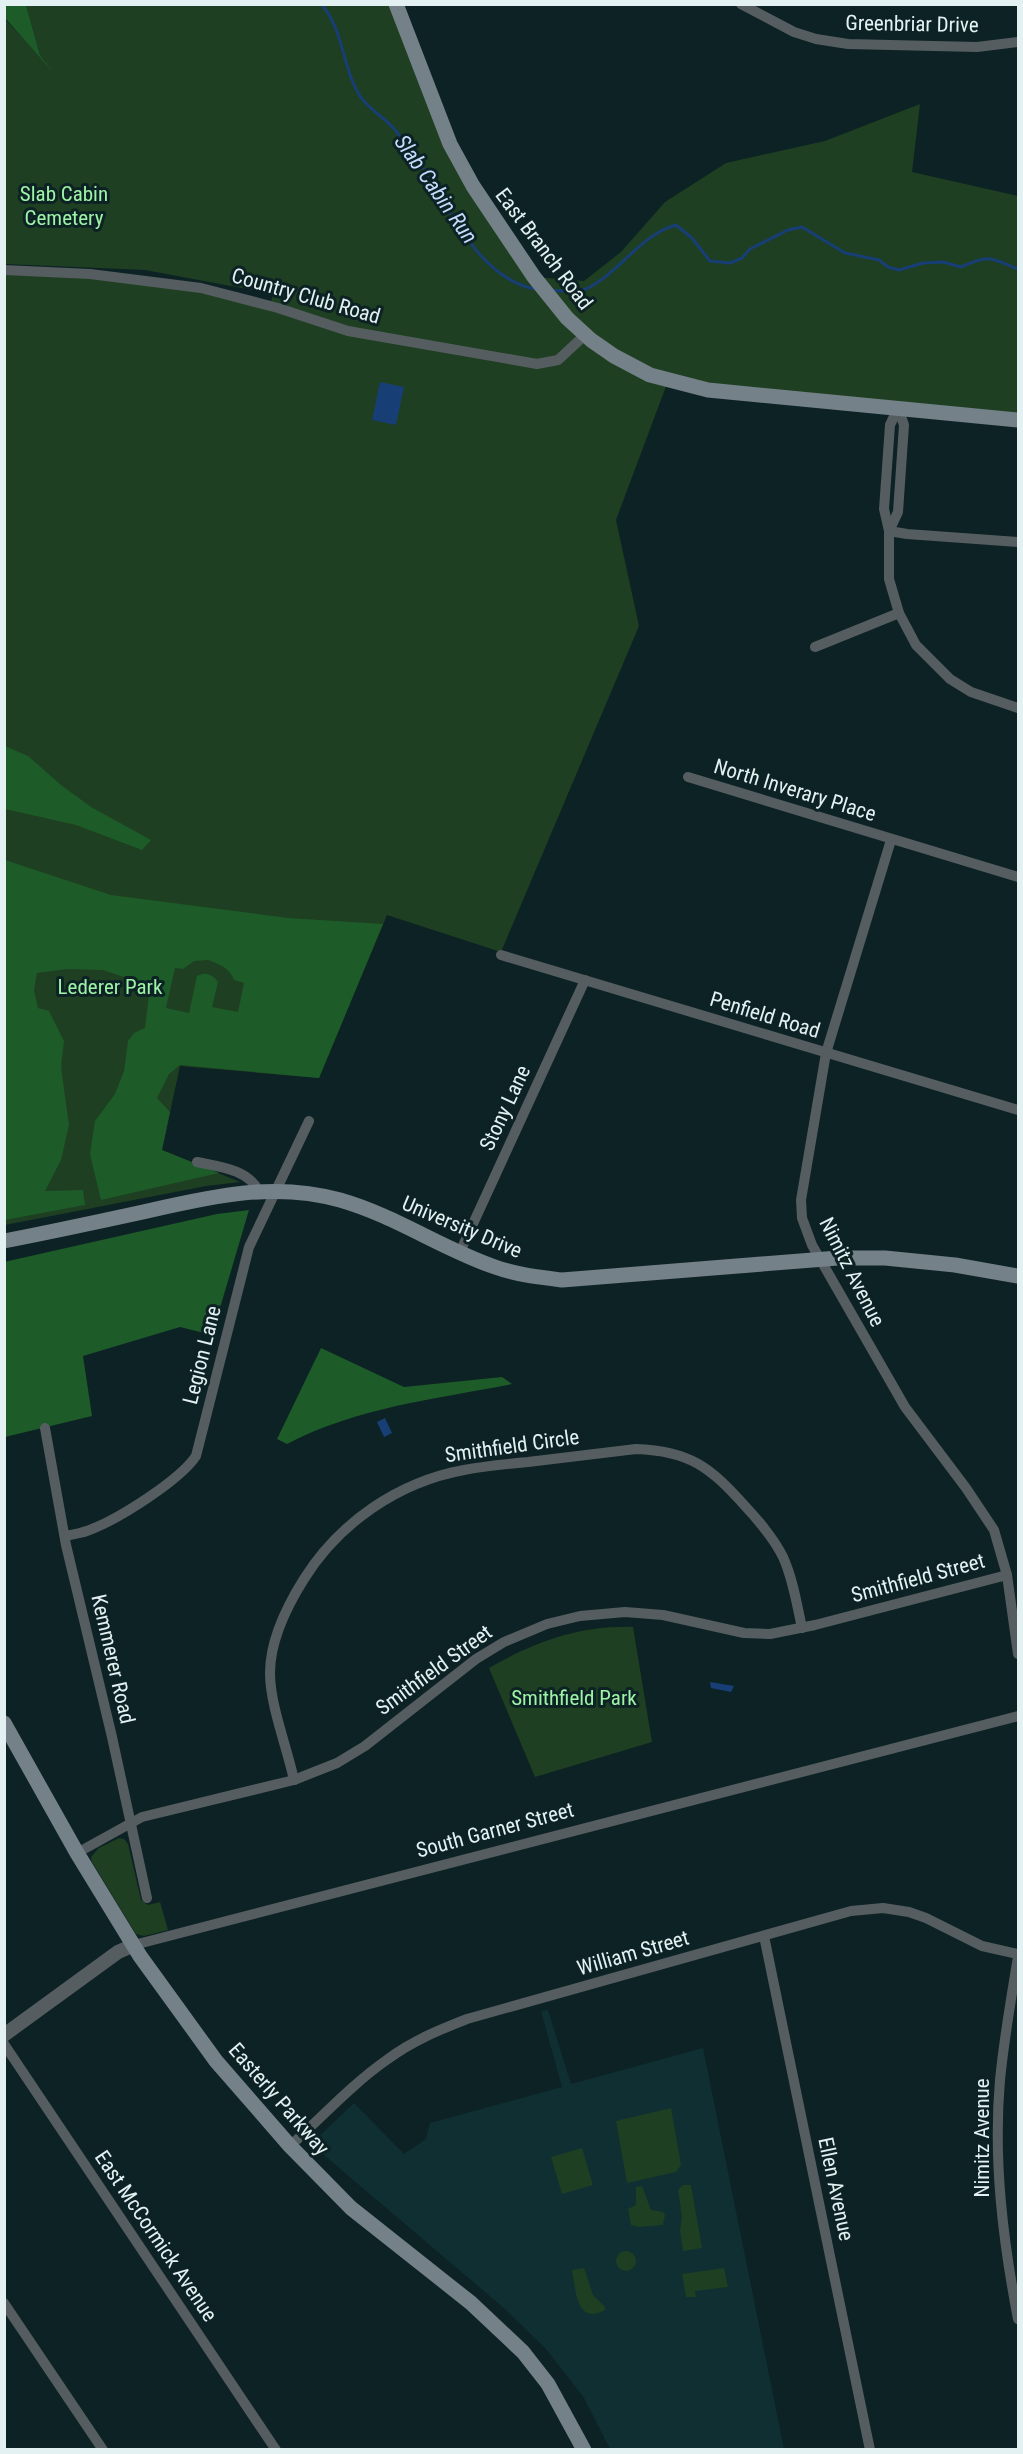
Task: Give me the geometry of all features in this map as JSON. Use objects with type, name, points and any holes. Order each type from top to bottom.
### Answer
[{"type":"main road","name":"East Branch Road","points":[[396,4],[450,144],[473,186],[534,277],[556,304],[585,335],[626,364],[668,381],[708,390],[809,402],[1018,420]]},
{"type":"main road","name":"University Drive","points":[[4,1242],[227,1194],[277,1190],[321,1195],[358,1206],[418,1230],[495,1267],[525,1276],[562,1280],[820,1259],[885,1258],[956,1265],[1018,1276]]},
{"type":"main road","name":"Easterly Parkway","points":[[4,1723],[77,1853],[158,1984],[205,2046],[290,2146],[351,2208],[471,2303],[516,2345],[548,2384],[584,2450]]},
{"type":"street","name":"Greenbriar Drive","points":[[741,4],[794,32],[816,39],[848,44],[977,46],[1018,42]]},
{"type":"street","name":"Country Club Road","points":[[4,270],[90,274],[201,288],[278,308],[348,331],[537,364],[558,360],[585,335]]},
{"type":"street","points":[[898,408],[904,425],[898,512],[889,531],[889,579],[899,613],[916,645],[950,679],[970,692],[1018,708]]},
{"type":"street","points":[[889,531],[1018,542]]},
{"type":"street","points":[[815,646],[899,613]]},
{"type":"street","name":"North Inverary Place","points":[[688,777],[1018,877]]},
{"type":"street","name":"Nimitz Avenue","points":[[891,840],[826,1053],[801,1200],[802,1218],[807,1236],[905,1407],[982,1510],[994,1530],[1007,1575],[1018,1654]]},
{"type":"street","name":"Penfield Road","points":[[501,955],[1018,1110]]},
{"type":"street","name":"Stony Lane","points":[[460,1252],[585,980]]},
{"type":"street","name":"Legion Lane","points":[[65,1536],[91,1530],[114,1518],[178,1476],[196,1456],[249,1247],[309,1121]]},
{"type":"street","points":[[197,1161],[239,1172],[255,1184],[259,1191]]},
{"type":"street","name":"Kemmerer Road","points":[[45,1428],[65,1536],[147,1898]]},
{"type":"street","name":"Smithfield Circle","points":[[294,1780],[272,1691],[270,1673],[272,1656],[282,1621],[312,1566],[348,1526],[392,1495],[433,1477],[464,1470],[636,1449],[660,1450],[684,1456],[720,1478],[772,1539],[783,1558],[802,1628]]},
{"type":"street","name":"Smithfield Street","points":[[77,1853],[130,1822],[294,1780],[324,1770],[354,1754],[476,1659],[504,1642],[547,1624],[580,1616],[625,1612],[663,1615],[755,1634],[776,1634],[1007,1575]]},
{"type":"street","name":"South Garner Street","points":[[4,2035],[118,1952],[134,1945],[1018,1716]]},
{"type":"street","name":"William Street","points":[[290,2146],[388,2058],[430,2034],[467,2019],[851,1911],[883,1908],[909,1912],[926,1918],[981,1946],[1018,1956]]},
{"type":"street","name":"Ellen Avenue","points":[[764,1936],[870,2450]]},
{"type":"street","name":"Nimitz Avenue","points":[[1018,1956],[1000,2081],[998,2134],[1003,2226],[1018,2319]]},
{"type":"street","name":"East McCormick Avenue","points":[[4,2043],[276,2450]]},
{"type":"street","points":[[4,2303],[103,2450]]},
{"type":"shaded area","points":[[548,2010],[571,2084],[703,2048],[784,2449],[610,2449],[584,2398],[546,2349],[505,2309],[311,2144],[354,2103],[404,2154],[426,2139],[430,2123],[562,2087],[541,2011]]},
{"type":"green space","points":[[4,5],[26,5],[40,55],[53,72],[5,18]]},
{"type":"green space","name":"Slab Cabin Cemetery","points":[[26,5],[396,5],[450,144],[534,277],[584,281],[621,252],[665,202],[726,163],[825,141],[920,104],[912,172],[1018,196],[1018,420],[668,381],[616,520],[639,626],[501,952],[387,915],[319,1078],[180,1066],[162,1150],[240,1182],[206,1186],[5,1225],[5,274],[140,279],[270,305],[273,294],[145,270],[5,264],[4,18],[48,65],[40,55]]},
{"type":"green space","points":[[5,746],[28,756],[91,807],[151,840],[142,850],[76,825],[5,809]]},
{"type":"green space","name":"Lederer Park","points":[[5,860],[111,895],[288,918],[383,924],[319,1078],[180,1065],[169,1074],[157,1098],[170,1112],[162,1150],[219,1173],[101,1200],[90,1154],[95,1121],[115,1094],[124,1071],[128,1041],[134,1033],[145,1028],[150,986],[103,970],[67,969],[37,973],[34,990],[38,1008],[49,1011],[64,1041],[61,1067],[69,1125],[61,1160],[45,1191],[83,1190],[85,1205],[5,1220]],"holes":[[[208,960],[227,969],[234,980],[244,983],[238,1012],[212,1007],[218,982],[214,977],[206,974],[197,976],[189,1013],[166,1008],[175,968],[183,969],[194,961]]]},
{"type":"green space","points":[[249,1210],[212,1335],[180,1327],[83,1356],[92,1416],[5,1437],[4,1262],[217,1214]]},
{"type":"green space","points":[[321,1348],[404,1387],[502,1377],[512,1384],[369,1413],[314,1431],[287,1444],[277,1439]]},
{"type":"green space","name":"Smithfield Park","points":[[633,1627],[652,1742],[535,1777],[489,1668],[523,1650],[558,1637],[595,1629]]},
{"type":"green space","points":[[119,1838],[124,1839],[128,1844],[141,1900],[148,1905],[160,1902],[168,1930],[144,1936],[136,1934],[92,1862],[91,1857],[99,1848]]},
{"type":"green space","points":[[671,2108],[681,2165],[676,2172],[627,2183],[616,2121]]},
{"type":"green space","points":[[582,2148],[593,2185],[562,2194],[551,2157]]},
{"type":"green space","points":[[683,2185],[691,2185],[702,2248],[683,2251],[678,2190]]},
{"type":"green space","points":[[642,2186],[651,2210],[663,2212],[665,2215],[663,2225],[638,2227],[631,2225],[628,2209],[636,2205],[636,2187]]},
{"type":"green space","points":[[626,2251],[633,2254],[636,2261],[633,2268],[626,2271],[619,2268],[616,2261],[619,2254]]},
{"type":"green space","points":[[584,2268],[593,2295],[605,2307],[605,2310],[595,2314],[583,2310],[577,2296],[572,2270]]},
{"type":"green space","points":[[724,2268],[728,2287],[695,2291],[696,2297],[686,2297],[682,2274]]},
{"type":"water","points":[[380,382],[404,387],[396,425],[372,420]]},
{"type":"water","points":[[385,1418],[392,1433],[384,1437],[377,1422]]},
{"type":"water","points":[[710,1682],[734,1686],[731,1692],[711,1688]]},
{"type":"waterway","name":"Slab Cabin Run","points":[[321,4],[334,25],[354,85],[360,96],[368,106],[392,126],[411,151],[458,225],[483,258],[516,283],[535,289]]},
{"type":"waterway","name":"Slab Cabin Run","points":[[551,290],[575,291],[588,288],[610,273],[652,237],[676,225],[692,238],[710,261],[730,263],[742,258],[750,249],[788,230],[802,227],[845,253],[879,260],[888,267],[899,270],[923,263],[943,262],[961,267],[985,259],[996,260],[1018,269]]}]
